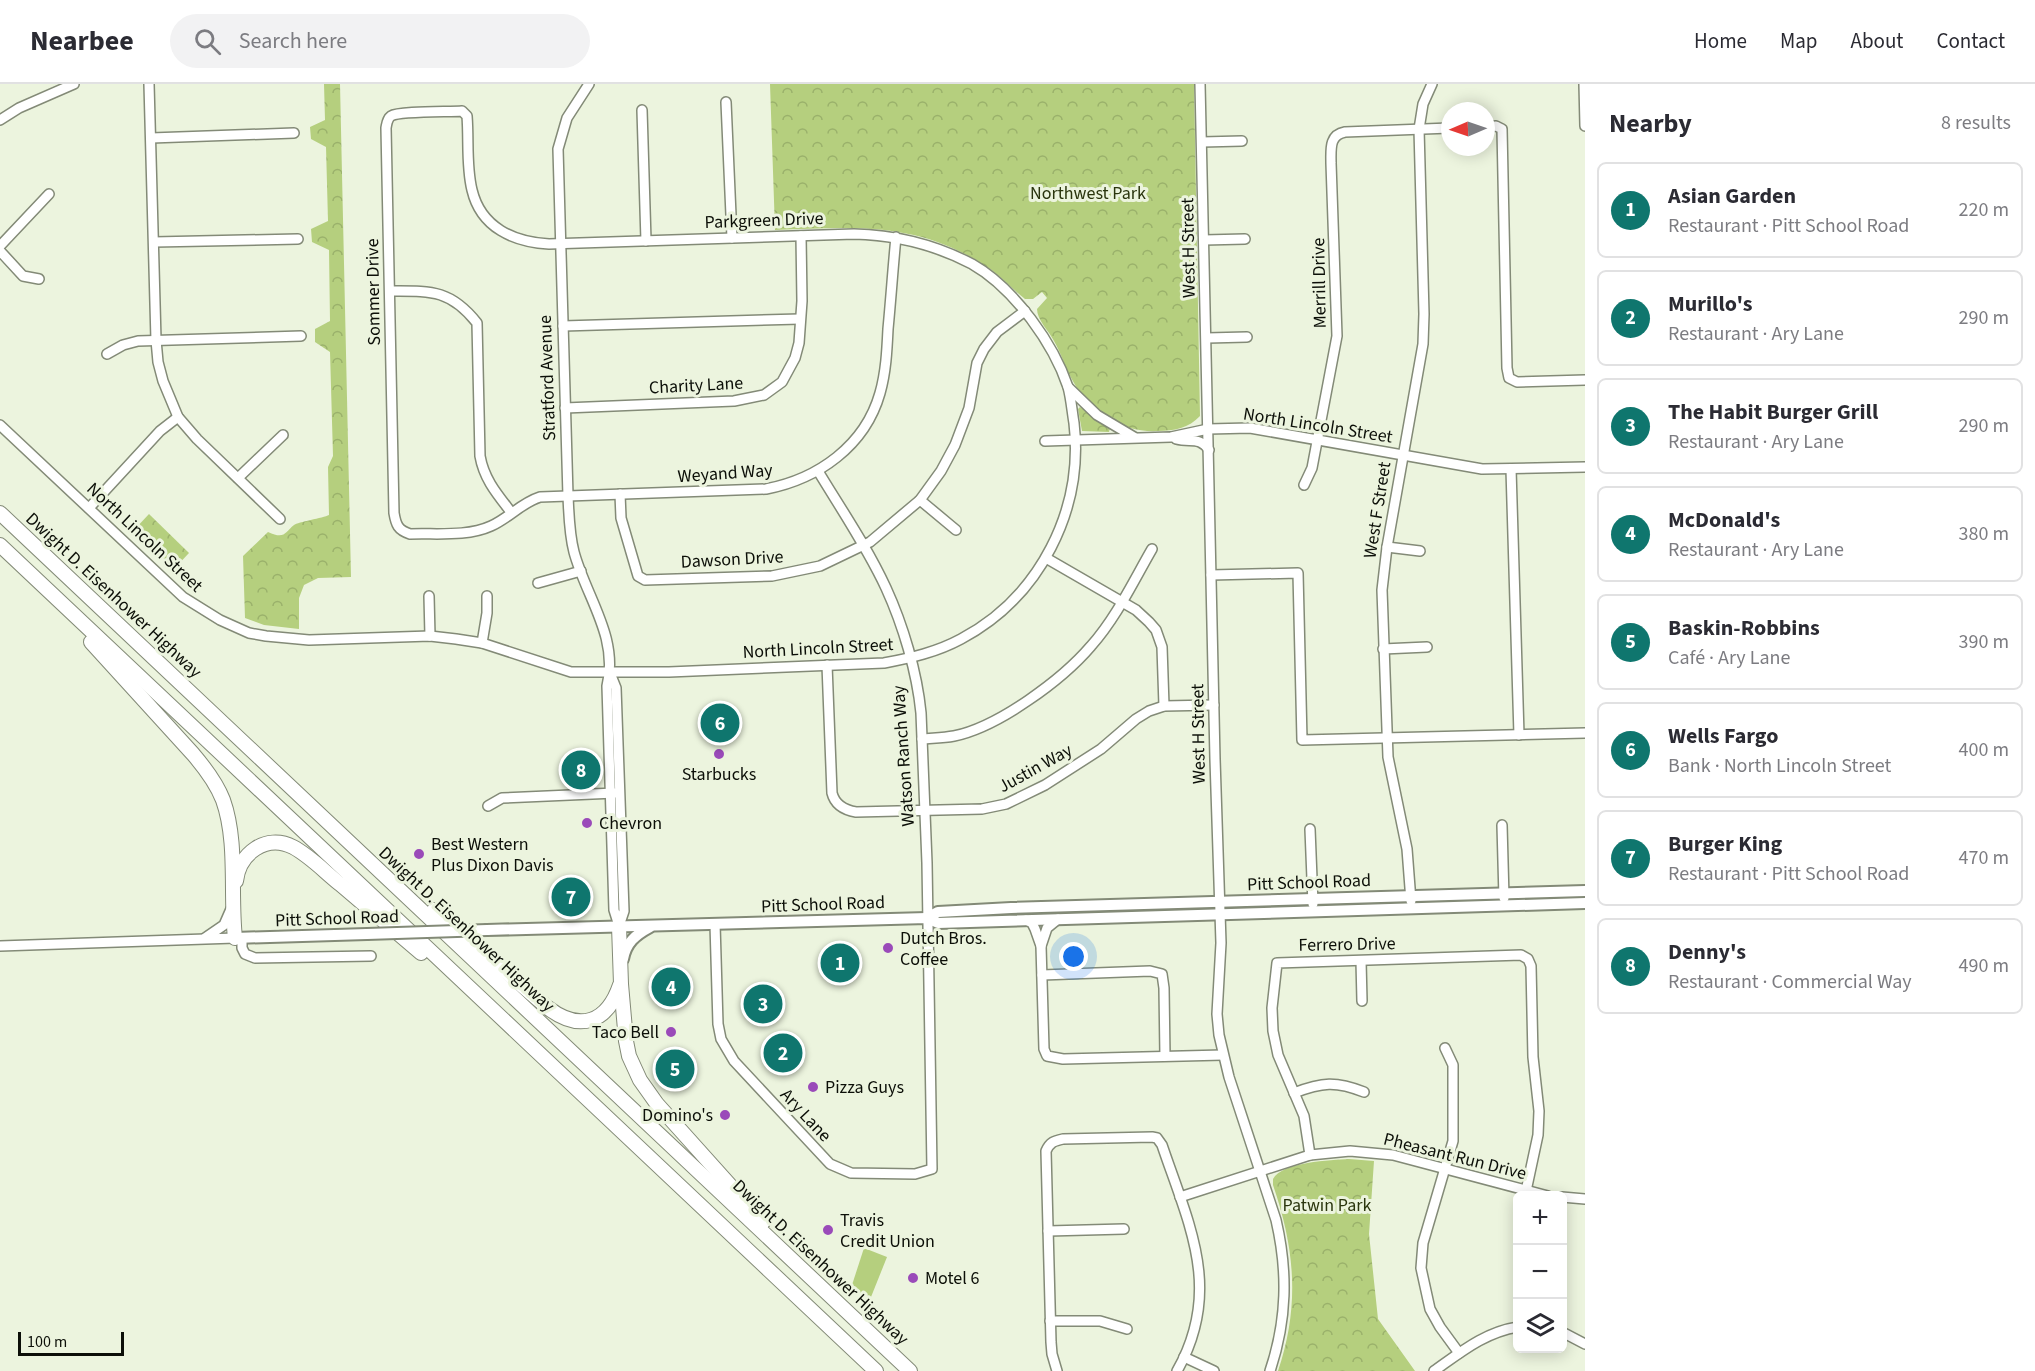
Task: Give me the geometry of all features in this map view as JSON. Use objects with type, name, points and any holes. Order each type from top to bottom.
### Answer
[{"type":"highway","name":"Dwight D. Eisenhower Highway","points":[[0,513],[910,1371]]},
{"type":"highway","points":[[0,545],[876,1371]]},
{"type":"highway","points":[[72,613],[91,642],[193,754],[215,784],[223,800],[228,820],[238,938]]},
{"type":"highway","points":[[234,896],[237,873],[248,854],[260,846],[273,843],[292,846],[431,962],[458,977]]},
{"type":"highway","points":[[361,853],[415,894],[559,1016],[576,1022],[588,1021],[601,1016],[617,996],[620,978]]},
{"type":"highway","points":[[619,926],[620,978],[626,1041],[629,1056],[640,1080],[657,1104],[762,1220],[780,1249]]},
{"type":"main road","name":"Pitt School Road","points":[[238,938],[927,918],[938,923],[1058,919],[1220,913],[1410,896],[1585,891]]},
{"type":"main road","name":"Pitt School Road","points":[[927,918],[938,912],[948,911],[1220,902],[1411,908],[1585,903]]},
{"type":"main road","points":[[620,978],[627,945],[649,927],[658,925]]},
{"type":"street","points":[[0,120],[19,108],[74,84]]},
{"type":"street","points":[[149,84],[156,340],[163,381],[178,417],[197,440],[280,519]]},
{"type":"street","name":"Stratford Avenue","points":[[589,84],[567,118],[558,149],[569,528],[581,571],[604,627],[610,656],[607,686],[610,794],[614,910],[619,926]]},
{"type":"street","name":"West H Street","points":[[1200,84],[1221,944],[1217,1014],[1223,1055],[1276,1220],[1284,1264],[1285,1303],[1270,1371]]},
{"type":"street","name":"West F Street","points":[[1411,908],[1407,849],[1386,740],[1382,590],[1387,547],[1423,344],[1419,129],[1423,104],[1432,84]]},
{"type":"street","points":[[1584,84],[1585,126]]},
{"type":"street","points":[[726,102],[732,238]]},
{"type":"street","points":[[642,110],[646,241]]},
{"type":"street","name":"Parkgreen Drive","points":[[435,113],[462,111],[467,116],[472,192],[490,223],[515,239],[531,243],[560,243],[854,234],[896,237],[938,248],[974,265],[1007,290],[1045,338],[1068,387],[1076,440]]},
{"type":"street","name":"Sommer Drive","points":[[394,513],[386,128],[388,119],[393,114],[435,113]]},
{"type":"street","points":[[1495,126],[1502,129],[1509,378],[1517,382],[1585,380]]},
{"type":"street","points":[[1419,129],[1441,128]]},
{"type":"street","name":"Merrill Drive","points":[[1318,440],[1337,336],[1331,148],[1333,138],[1345,132],[1419,129]]},
{"type":"street","points":[[151,138],[294,133]]},
{"type":"street","points":[[1202,142],[1242,141]]},
{"type":"street","points":[[0,246],[49,194]]},
{"type":"street","name":"Charity Lane","points":[[565,408],[734,401],[764,395],[782,381],[790,369],[799,343],[801,236]]},
{"type":"street","name":"Weyand Way","points":[[394,513],[396,524],[402,531],[410,534],[479,530],[502,520],[531,500],[540,497],[766,489],[818,471],[837,459],[855,439],[872,414],[880,394],[885,368],[896,237]]},
{"type":"street","points":[[154,242],[298,239]]},
{"type":"street","points":[[1204,240],[1245,239]]},
{"type":"street","points":[[0,251],[23,276],[39,279]]},
{"type":"street","points":[[390,291],[429,291],[441,294],[455,301],[477,323],[482,469],[493,490],[512,512]]},
{"type":"street","name":"Dawson Drive","points":[[620,494],[621,518],[638,576],[645,580],[772,576],[819,566],[863,546],[921,500],[955,445],[969,408],[977,363],[984,349],[997,332],[1025,311]]},
{"type":"street","points":[[562,326],[801,319]]},
{"type":"street","points":[[107,354],[123,345],[138,341],[301,336]]},
{"type":"street","points":[[1207,338],[1247,337]]},
{"type":"street","points":[[1068,387],[1094,413],[1136,438]]},
{"type":"street","points":[[88,508],[160,431],[178,417]]},
{"type":"street","name":"North Lincoln Street","points":[[0,425],[183,597],[202,610],[249,633],[302,640],[430,636],[482,643],[571,672],[669,672],[884,663],[910,658],[947,646],[981,627],[1016,598],[1046,558],[1059,531],[1070,499],[1075,470],[1076,440],[1171,437],[1208,429],[1259,429],[1482,469],[1585,467]]},
{"type":"street","points":[[238,478],[283,435]]},
{"type":"street","points":[[1171,437],[1199,441],[1209,450]]},
{"type":"street","points":[[1045,441],[1076,440]]},
{"type":"street","points":[[1304,484],[1312,468],[1318,440]]},
{"type":"street","points":[[1511,469],[1519,735]]},
{"type":"street","name":"Watson Ranch Way","points":[[818,471],[863,546],[889,596],[918,688],[922,739],[932,1168]]},
{"type":"street","points":[[921,500],[956,530]]},
{"type":"street","points":[[1387,547],[1420,550]]},
{"type":"street","points":[[922,739],[955,736],[967,732],[1010,711],[1065,673],[1091,646],[1122,602],[1152,549]]},
{"type":"street","points":[[1046,558],[1122,602],[1149,622],[1159,636],[1162,647],[1164,706]]},
{"type":"street","points":[[538,583],[581,571]]},
{"type":"street","points":[[1211,575],[1298,573],[1302,740],[1386,740],[1585,733]]},
{"type":"street","points":[[429,596],[430,636]]},
{"type":"street","points":[[482,643],[487,596]]},
{"type":"street","points":[[1383,649],[1427,647]]},
{"type":"street","name":"Justin Way","points":[[826,665],[831,793],[833,800],[845,810],[856,812],[982,809],[1006,804],[1045,785],[1101,749],[1149,711],[1164,706],[1214,705]]},
{"type":"street","name":"Stratford Avenue","points":[[610,673],[616,688],[620,793],[624,911],[619,926]]},
{"type":"street","points":[[488,806],[502,798],[620,793]]},
{"type":"street","points":[[1502,825],[1504,906]]},
{"type":"street","points":[[1310,828],[1313,904]]},
{"type":"street","points":[[202,939],[224,925],[234,896]]},
{"type":"street","points":[[1041,946],[1047,928],[1058,919]]},
{"type":"street","points":[[1026,920],[1035,928],[1041,946],[1044,1049],[1047,1056],[1063,1059],[1223,1055]]},
{"type":"street","name":"Ary Lane","points":[[715,924],[718,1024],[721,1039],[734,1061],[830,1164],[851,1173],[915,1174],[932,1168]]},
{"type":"street","points":[[238,938],[245,954],[255,958],[371,956]]},
{"type":"street","name":"Pitt School Road","points":[[0,946],[238,938]]},
{"type":"street","name":"Ferrero Drive","points":[[1310,1155],[1304,1116],[1278,1055],[1273,1031],[1277,963],[1521,955],[1528,959],[1532,974],[1530,989],[1533,1057],[1539,1111],[1538,1135],[1526,1191]]},
{"type":"street","points":[[1361,961],[1362,1001]]},
{"type":"street","points":[[1042,975],[1149,971],[1162,974],[1165,1056]]},
{"type":"street","points":[[1445,1048],[1453,1065],[1454,1141],[1423,1243],[1421,1268],[1430,1308],[1440,1327],[1460,1353]]},
{"type":"street","points":[[1294,1094],[1312,1086],[1336,1083],[1364,1092]]},
{"type":"street","points":[[1057,1371],[1052,1354],[1050,1321],[1046,1150],[1049,1144],[1063,1139],[1157,1138],[1162,1145],[1195,1242],[1200,1278],[1197,1319],[1177,1371]]},
{"type":"street","name":"Pheasant Run Drive","points":[[1180,1197],[1310,1155],[1350,1151],[1393,1155],[1526,1191]]},
{"type":"street","points":[[1567,1197],[1585,1199]]},
{"type":"street","points":[[1048,1231],[1124,1229]]},
{"type":"street","points":[[1050,1321],[1100,1321],[1127,1329]]},
{"type":"street","points":[[1434,1371],[1490,1334],[1513,1328]]},
{"type":"street","points":[[1567,1334],[1585,1344]]},
{"type":"street","points":[[1184,1357],[1214,1371]]},
{"type":"green space","points":[[324,84],[340,84],[351,577],[318,578],[304,585],[299,598],[299,629],[264,625],[245,618],[243,556],[268,532],[281,535],[296,524],[329,515],[328,467],[333,456],[330,352],[315,342],[315,329],[330,321],[329,250],[312,242],[311,229],[328,221],[326,147],[311,139],[310,127],[325,120]]},
{"type":"green space","name":"Northwest Park","points":[[770,84],[1194,84],[1200,416],[1181,428],[1164,431],[1133,429],[1109,419],[1081,394],[1057,346],[1039,317],[1037,309],[1047,298],[1042,292],[1033,299],[1025,299],[992,271],[961,252],[936,241],[910,234],[859,228],[775,230]]},
{"type":"green space","points":[[1080,407],[1110,428],[1109,432],[1082,431],[1078,409]]},
{"type":"green space","points":[[149,514],[189,553],[174,569],[134,530]]},
{"type":"green space","name":"Patwin Park","points":[[1349,1159],[1374,1161],[1369,1234],[1378,1319],[1415,1371],[1278,1371],[1290,1324],[1292,1278],[1286,1232],[1273,1179],[1278,1173],[1296,1165]]},
{"type":"green space","points":[[864,1248],[887,1257],[869,1302],[852,1285]]},
{"type":"place","name":"Wells Fargo","points":[[720,723]]},
{"type":"place","name":"Starbucks","points":[[719,754]]},
{"type":"place","name":"Denny's","points":[[581,770]]},
{"type":"place","name":"Chevron","points":[[587,823]]},
{"type":"place","name":"Best Western Plus Dixon Davis","points":[[419,854]]},
{"type":"place","name":"Burger King","points":[[571,897]]},
{"type":"place","name":"Dutch Bros. Coffee","points":[[888,948]]},
{"type":"place","name":"Asian Garden","points":[[840,963]]},
{"type":"place","name":"McDonald's","points":[[671,987]]},
{"type":"place","name":"The Habit Burger Grill","points":[[763,1004]]},
{"type":"place","name":"Taco Bell","points":[[671,1032]]},
{"type":"place","name":"Murillo's","points":[[783,1053]]},
{"type":"place","name":"Baskin-Robbins","points":[[675,1069]]},
{"type":"place","name":"Pizza Guys","points":[[813,1087]]},
{"type":"place","name":"Domino's","points":[[725,1115]]},
{"type":"place","name":"Travis Credit Union","points":[[828,1230]]},
{"type":"place","name":"Motel 6","points":[[913,1278]]}]
